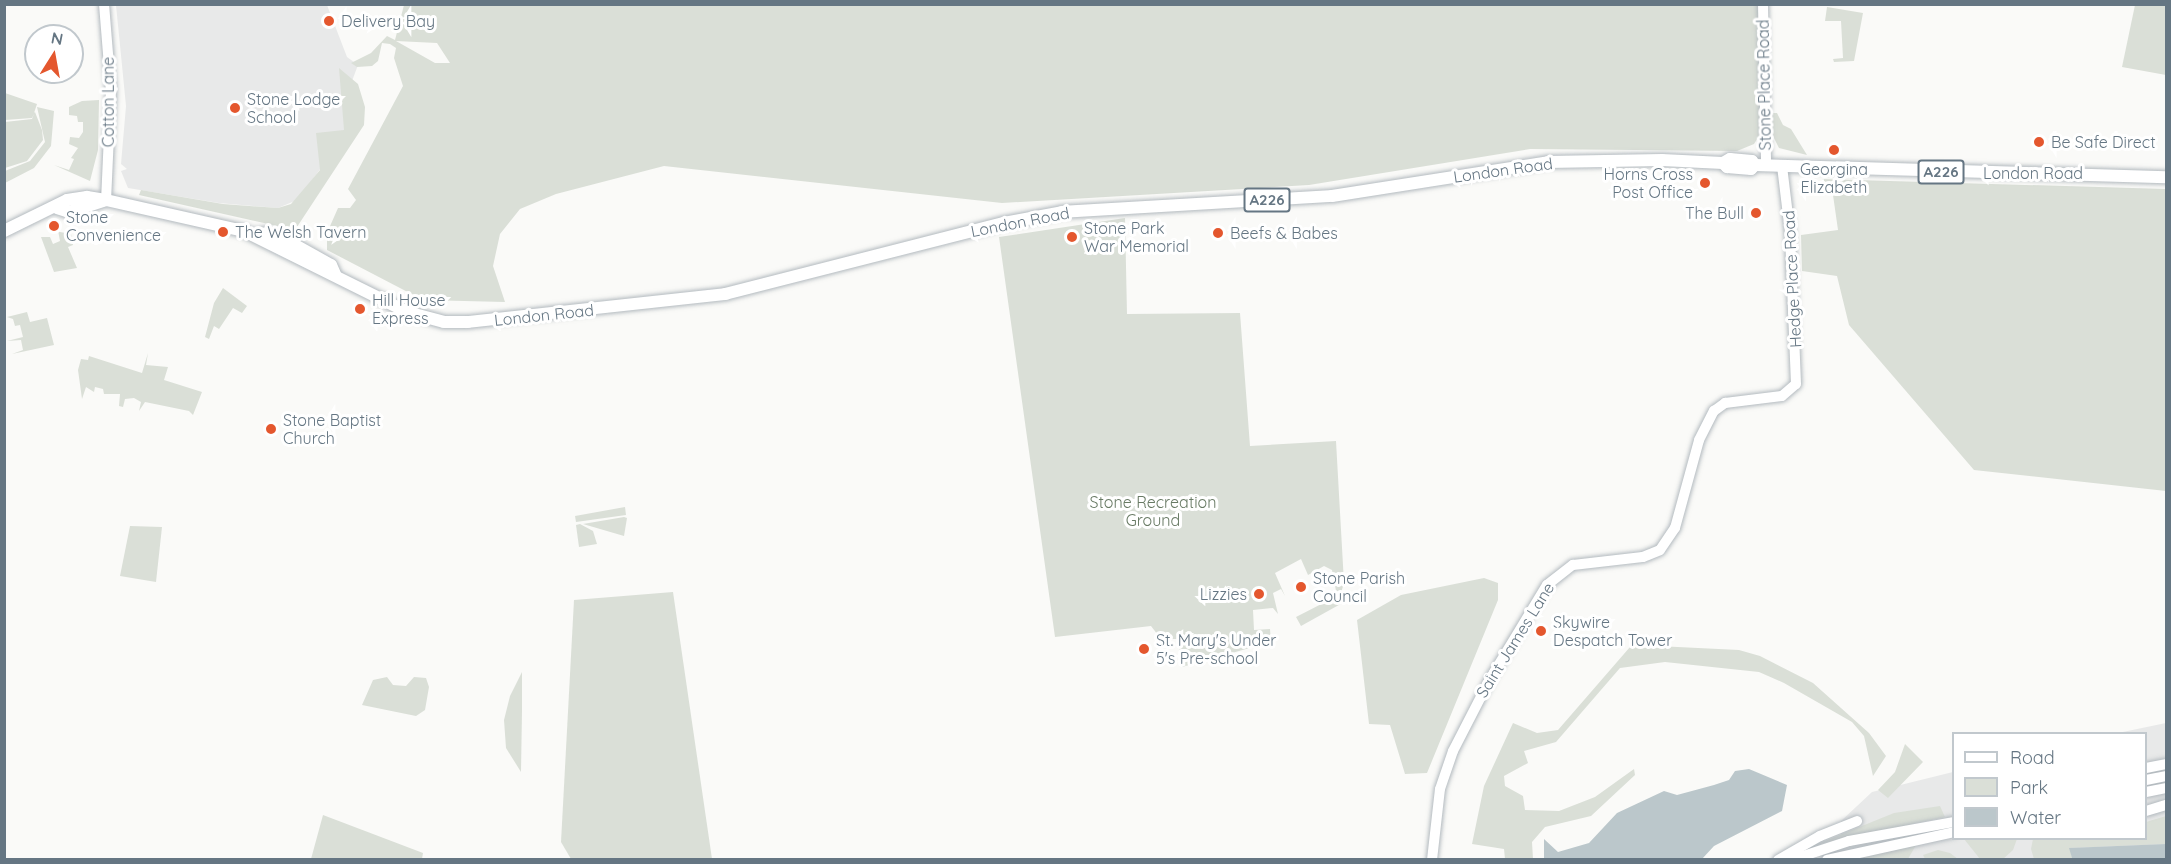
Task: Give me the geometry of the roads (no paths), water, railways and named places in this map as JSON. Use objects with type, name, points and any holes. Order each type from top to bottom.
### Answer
[{"type":"main road","name":"London Road","points":[[106,200],[256,236],[264,244],[335,274],[396,307],[425,318],[486,321],[725,294],[1004,223],[1062,213],[1332,196],[1548,162],[1723,163],[1727,167],[1751,169],[1761,165],[2166,177]]},
{"type":"main road","points":[[4,231],[57,208],[69,212],[106,200]]},
{"type":"street","name":"Cotton Lane","points":[[104,4],[111,91],[106,200]]},
{"type":"street","name":"Stone Place Road","points":[[1761,165],[1762,4]]},
{"type":"street","name":"Hedge Place Road","points":[[1782,166],[1790,232],[1798,373],[1791,391]]},
{"type":"street","name":"Saint James Lane","points":[[1432,860],[1440,789],[1453,751],[1477,701],[1547,585],[1572,565],[1643,557],[1660,550],[1675,528],[1699,440],[1714,411],[1725,403],[1770,398],[1791,391]]},
{"type":"street","points":[[2147,768],[2166,764]]},
{"type":"street","points":[[2147,780],[2166,776]]},
{"type":"street","points":[[2147,792],[2166,788]]},
{"type":"street","points":[[2147,810],[2166,805]]},
{"type":"street","points":[[1778,860],[1820,836],[1857,821]]},
{"type":"street","points":[[1791,860],[1878,835],[1952,822]]},
{"type":"street","points":[[1827,860],[1888,844],[1952,832]]},
{"type":"water","points":[[1749,769],[1787,785],[1782,811],[1714,846],[1702,859],[1544,859],[1544,839],[1558,852],[1589,843],[1617,813],[1664,791],[1677,795],[1729,780],[1735,771]]},
{"type":"water","points":[[2166,844],[2166,860],[2078,859],[2072,858],[2069,848]]},
{"type":"place","name":"Delivery Bay","points":[[329,21]]},
{"type":"place","name":"Stone Lodge School","points":[[235,108]]},
{"type":"place","name":"Be Safe Direct","points":[[2039,142]]},
{"type":"place","name":"Georgina Elizabeth","points":[[1834,150]]},
{"type":"place","name":"Horns Cross Post Office","points":[[1705,183]]},
{"type":"place","name":"The Bull","points":[[1756,213]]},
{"type":"place","name":"Stone Convenience","points":[[54,226]]},
{"type":"place","name":"The Welsh Tavern","points":[[223,232]]},
{"type":"place","name":"Beefs & Babes","points":[[1218,233]]},
{"type":"place","name":"Stone Park War Memorial","points":[[1072,237]]},
{"type":"place","name":"Hill House Express","points":[[360,309]]},
{"type":"place","name":"Stone Baptist Church","points":[[271,429]]},
{"type":"place","name":"Stone Parish Council","points":[[1301,587]]},
{"type":"place","name":"Lizzies","points":[[1259,594]]},
{"type":"place","name":"Skywire Despatch Tower","points":[[1541,631]]},
{"type":"place","name":"St. Mary's Under 5's Pre-school","points":[[1144,649]]},
{"type":"park label","name":"Stone Recreation Ground","points":[[1153,511]]}]
